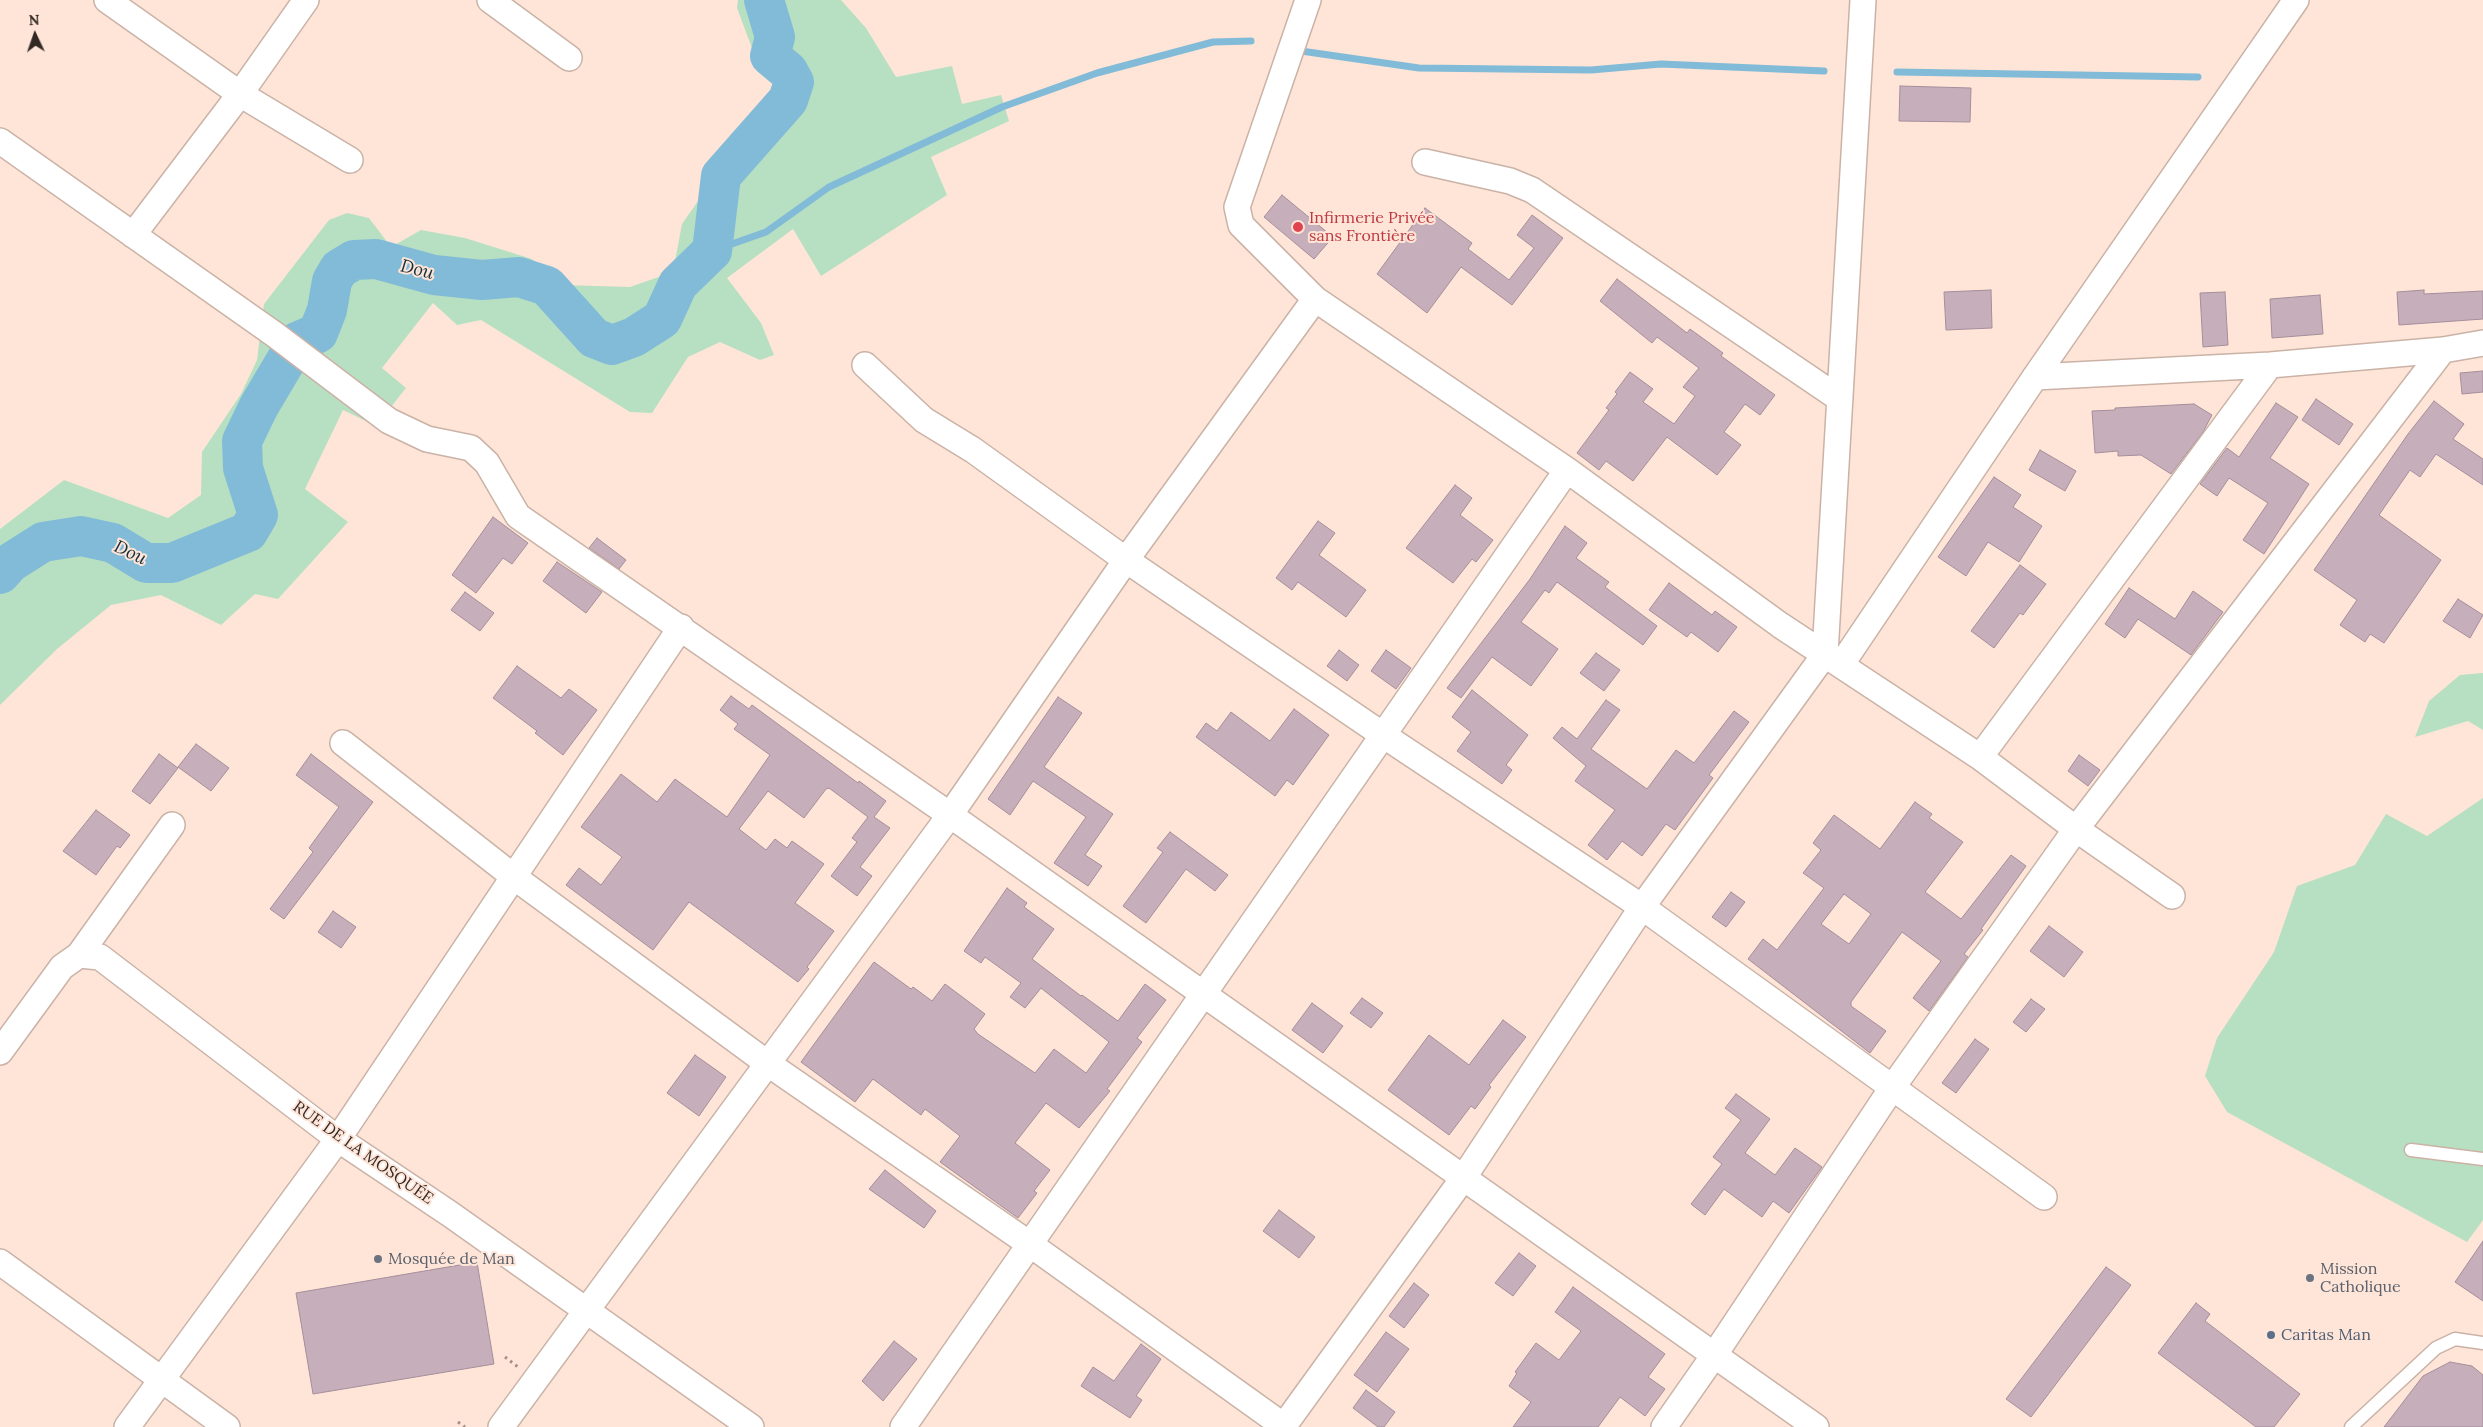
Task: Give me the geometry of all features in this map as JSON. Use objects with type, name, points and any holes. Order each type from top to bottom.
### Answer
[{"type":"street","points":[[107,0],[240,94],[350,160]]},
{"type":"street","points":[[133,235],[240,94],[306,0]]},
{"type":"street","points":[[490,0],[569,58]]},
{"type":"street","points":[[1308,0],[1237,207],[1241,225],[1315,299],[1567,470],[1780,624],[1980,757],[2076,829],[2172,896]]},
{"type":"street","points":[[1833,660],[1840,399],[1863,0]]},
{"type":"street","points":[[343,743],[514,877],[767,1063],[1031,1245],[1284,1427],[1464,1177],[1642,907],[1833,660],[2035,377],[2296,0]]},
{"type":"street","points":[[0,141],[274,334],[389,421],[427,439],[471,448],[487,462],[518,516],[950,815],[1816,1427]]},
{"type":"street","points":[[1426,162],[1510,181],[1532,190],[1840,399]]},
{"type":"street","points":[[501,1427],[950,815],[1126,560],[1315,299]]},
{"type":"street","points":[[2035,377],[2270,365],[2444,350],[2483,343]]},
{"type":"street","points":[[1664,1427],[1715,1354],[1892,1088],[2076,829],[2444,350]]},
{"type":"street","points":[[865,365],[924,420],[973,450],[1126,560],[1383,735],[1642,907],[2044,1198]]},
{"type":"street","points":[[1980,757],[2270,365]]},
{"type":"street","points":[[903,1427],[1567,470]]},
{"type":"street","points":[[127,1427],[338,1139],[681,627]]},
{"type":"street","points":[[0,1052],[62,967],[79,955],[172,826]]},
{"type":"street","name":"RUE DE LA MOSQUÉE","points":[[79,955],[100,957],[338,1139],[450,1214],[751,1427]]},
{"type":"street","points":[[0,1262],[227,1427]]},
{"type":"lane","points":[[2411,1150],[2483,1159]]},
{"type":"lane","points":[[2351,1427],[2436,1348],[2455,1339],[2483,1343]]},
{"type":"path","points":[[458,1422],[465,1427]]},
{"type":"green space","points":[[738,0],[841,0],[866,28],[896,77],[952,66],[962,104],[1001,95],[1009,121],[931,157],[947,195],[821,276],[793,229],[727,278],[761,323],[774,355],[760,360],[720,342],[688,357],[652,413],[630,412],[481,320],[457,325],[433,303],[382,368],[406,388],[376,426],[343,410],[305,489],[348,522],[278,599],[255,594],[221,625],[161,595],[111,605],[57,649],[0,705],[0,529],[64,480],[168,518],[201,495],[202,452],[241,394],[257,360],[264,304],[329,220],[347,213],[369,218],[391,247],[421,230],[465,238],[532,259],[564,285],[630,287],[673,272],[682,224],[784,78],[752,48],[737,8]]},
{"type":"green space","points":[[2483,673],[2483,730],[2468,721],[2415,737],[2429,701],[2460,675]]},
{"type":"green space","points":[[2483,798],[2483,1220],[2467,1242],[2227,1112],[2205,1076],[2217,1038],[2274,952],[2297,886],[2355,865],[2386,814],[2427,836]]},
{"type":"building","points":[[1900,86],[1971,88],[1970,122],[1899,121]]},
{"type":"building","name":"Infirmerie Privée sans Frontière","points":[[1282,195],[1333,237],[1314,259],[1264,217]]},
{"type":"building","points":[[1425,208],[1472,243],[1468,249],[1509,280],[1534,248],[1517,235],[1532,215],[1563,238],[1512,305],[1461,267],[1427,313],[1377,274]]},
{"type":"building","points":[[1617,279],[1687,333],[1690,329],[1723,353],[1721,356],[1775,395],[1760,415],[1745,404],[1724,432],[1741,445],[1717,475],[1667,437],[1633,481],[1606,461],[1599,470],[1577,453],[1609,410],[1606,408],[1630,372],[1653,389],[1643,402],[1674,424],[1695,396],[1683,387],[1699,368],[1657,337],[1652,343],[1600,301]]},
{"type":"building","points":[[1991,290],[1992,328],[1946,330],[1944,292]]},
{"type":"building","points":[[2424,290],[2424,294],[2483,291],[2483,319],[2399,325],[2397,292]]},
{"type":"building","points":[[2225,292],[2228,345],[2203,347],[2200,293]]},
{"type":"building","points":[[2320,295],[2323,334],[2272,338],[2270,299]]},
{"type":"building","points":[[2483,371],[2483,392],[2462,394],[2460,373]]},
{"type":"building","points":[[2316,399],[2353,424],[2339,445],[2302,420]]},
{"type":"building","points":[[2434,401],[2464,424],[2453,439],[2483,459],[2483,485],[2436,454],[2420,477],[2410,470],[2379,515],[2441,560],[2384,643],[2370,634],[2365,642],[2340,625],[2357,600],[2314,570],[2408,434]]},
{"type":"building","points":[[2276,403],[2298,417],[2270,458],[2309,484],[2264,554],[2243,540],[2268,503],[2229,478],[2217,496],[2200,484],[2227,448],[2239,457]]},
{"type":"building","points":[[2194,404],[2212,415],[2203,432],[2171,474],[2141,455],[2118,456],[2118,451],[2095,453],[2092,411]]},
{"type":"building","points":[[2040,450],[2076,471],[2065,491],[2029,470]]},
{"type":"building","points":[[1994,477],[2021,495],[2013,507],[2042,526],[2019,562],[1988,542],[1966,576],[1938,557]]},
{"type":"building","points":[[1455,485],[1472,498],[1460,515],[1493,540],[1476,562],[1472,559],[1453,583],[1406,548]]},
{"type":"building","points":[[493,517],[528,543],[512,564],[503,558],[476,593],[452,575]]},
{"type":"building","points":[[1318,521],[1335,533],[1319,555],[1366,590],[1346,617],[1298,582],[1292,590],[1276,578]]},
{"type":"building","points":[[1565,526],[1587,543],[1576,558],[1609,582],[1605,587],[1657,626],[1643,645],[1557,582],[1549,593],[1545,590],[1521,622],[1558,649],[1531,686],[1492,657],[1461,698],[1447,688],[1530,579]]},
{"type":"building","points":[[597,538],[626,560],[619,569],[589,548]]},
{"type":"building","points":[[557,562],[602,592],[586,613],[543,581]]},
{"type":"building","points":[[2020,565],[2046,584],[2023,615],[2020,613],[1994,648],[1971,631]]},
{"type":"building","points":[[1669,583],[1712,615],[1715,611],[1737,627],[1718,652],[1691,632],[1687,637],[1649,610]]},
{"type":"building","points":[[2129,588],[2175,619],[2193,591],[2223,612],[2191,655],[2138,619],[2125,638],[2105,624]]},
{"type":"building","points":[[465,592],[494,613],[480,631],[451,610]]},
{"type":"building","points":[[2458,599],[2483,615],[2470,638],[2443,621]]},
{"type":"building","points":[[1339,650],[1359,665],[1347,681],[1327,666]]},
{"type":"building","points":[[1386,650],[1411,668],[1396,689],[1371,671]]},
{"type":"building","points":[[1596,653],[1620,670],[1604,691],[1580,673]]},
{"type":"building","points":[[517,666],[561,698],[569,689],[597,710],[563,755],[535,733],[537,731],[493,698]]},
{"type":"building","points":[[1472,690],[1528,735],[1506,765],[1512,770],[1502,784],[1457,751],[1471,732],[1452,717]]},
{"type":"building","points":[[731,696],[749,709],[752,705],[858,783],[859,781],[886,801],[874,817],[890,828],[860,867],[872,876],[857,896],[831,876],[857,842],[852,838],[868,817],[829,788],[826,789],[804,818],[768,791],[739,829],[766,850],[775,839],[787,848],[792,841],[824,864],[795,903],[834,931],[798,982],[689,902],[653,950],[566,885],[579,868],[601,885],[622,857],[581,827],[621,774],[657,802],[675,779],[727,817],[770,755],[734,729],[738,724],[720,710]]},
{"type":"building","points":[[1058,697],[1082,713],[1044,767],[1113,814],[1085,855],[1102,866],[1088,886],[1054,863],[1086,817],[1033,781],[1010,815],[988,799]]},
{"type":"building","points":[[1606,700],[1620,710],[1591,749],[1647,789],[1676,750],[1694,763],[1734,711],[1749,722],[1709,775],[1713,778],[1675,830],[1666,824],[1642,856],[1622,841],[1607,860],[1588,845],[1615,810],[1575,781],[1586,766],[1553,738],[1562,727],[1577,739]]},
{"type":"building","points":[[1294,709],[1329,735],[1293,785],[1287,780],[1275,796],[1196,737],[1206,723],[1217,731],[1231,712],[1270,741]]},
{"type":"building","points":[[196,744],[229,768],[211,791],[178,767]]},
{"type":"building","points":[[159,754],[178,768],[150,804],[132,791]]},
{"type":"building","points":[[311,754],[373,802],[284,919],[270,909],[313,852],[309,848],[339,807],[296,775]]},
{"type":"building","points":[[2079,755],[2100,770],[2088,786],[2068,771]]},
{"type":"building","points":[[1915,802],[1932,814],[1929,818],[1963,842],[1925,892],[1961,919],[2011,855],[2026,866],[1981,929],[1983,930],[1964,954],[1968,957],[1929,1011],[1913,998],[1941,961],[1902,932],[1851,1002],[1851,1006],[1886,1031],[1870,1053],[1748,959],[1763,939],[1777,950],[1824,888],[1803,873],[1821,850],[1813,843],[1834,815],[1880,849]],"holes":[[[1844,894],[1871,914],[1849,944],[1821,924]]]},
{"type":"building","points":[[96,810],[130,835],[120,848],[117,846],[96,875],[63,851]]},
{"type":"building","points":[[1170,832],[1228,875],[1215,891],[1186,869],[1146,923],[1123,906],[1163,852],[1157,848]]},
{"type":"building","points":[[1007,888],[1027,903],[1024,907],[1054,929],[1032,959],[1081,996],[1118,1021],[1145,984],[1166,1000],[1137,1038],[1142,1042],[1107,1089],[1110,1091],[1079,1128],[1046,1103],[1015,1143],[1050,1170],[1034,1191],[1037,1193],[1018,1218],[940,1162],[960,1136],[925,1109],[921,1115],[873,1079],[855,1102],[801,1062],[874,962],[911,989],[913,987],[932,1001],[945,984],[985,1014],[974,1029],[978,1034],[1035,1073],[1054,1049],[1086,1073],[1109,1042],[1041,988],[1025,1008],[1010,997],[1021,983],[985,957],[981,963],[964,951]]},
{"type":"building","points":[[1731,892],[1745,902],[1726,927],[1712,917]]},
{"type":"building","points":[[333,911],[356,927],[341,948],[318,932]]},
{"type":"building","points":[[2049,926],[2083,952],[2064,977],[2030,951]]},
{"type":"building","points":[[1362,998],[1383,1013],[1371,1028],[1350,1013]]},
{"type":"building","points":[[2031,999],[2045,1009],[2026,1032],[2013,1022]]},
{"type":"building","points":[[1312,1003],[1343,1026],[1323,1053],[1292,1030]]},
{"type":"building","points":[[1503,1020],[1526,1037],[1489,1085],[1491,1087],[1475,1109],[1471,1106],[1449,1135],[1388,1090],[1429,1035],[1469,1065]]},
{"type":"building","points":[[1975,1039],[1989,1049],[1956,1093],[1942,1083]]},
{"type":"building","points":[[695,1055],[726,1077],[699,1116],[667,1093]]},
{"type":"building","points":[[1736,1094],[1770,1119],[1745,1153],[1775,1175],[1795,1148],[1822,1167],[1789,1213],[1773,1201],[1762,1217],[1724,1189],[1705,1215],[1691,1204],[1722,1164],[1713,1157],[1741,1120],[1725,1108]]},
{"type":"building","points":[[885,1170],[936,1211],[924,1228],[869,1189]]},
{"type":"building","points":[[1279,1210],[1315,1237],[1299,1258],[1263,1231]]},
{"type":"building","points":[[2483,1241],[2483,1301],[2455,1282]]},
{"type":"building","points":[[1519,1253],[1536,1266],[1513,1296],[1495,1283]]},
{"type":"building","name":"Mosquée de Man","points":[[477,1262],[494,1364],[313,1394],[296,1293]]},
{"type":"building","points":[[2106,1267],[2131,1285],[2031,1417],[2006,1399]]},
{"type":"building","points":[[1414,1283],[1429,1295],[1404,1328],[1389,1316]]},
{"type":"building","points":[[1573,1287],[1665,1354],[1648,1377],[1665,1389],[1645,1416],[1620,1397],[1598,1427],[1513,1427],[1531,1402],[1509,1386],[1517,1373],[1515,1372],[1536,1343],[1559,1360],[1581,1331],[1555,1312]]},
{"type":"building","points":[[2196,1303],[2210,1314],[2205,1321],[2300,1394],[2274,1427],[2256,1427],[2158,1353]]},
{"type":"building","points":[[1386,1332],[1409,1349],[1377,1392],[1354,1375]]},
{"type":"building","points":[[894,1341],[917,1359],[883,1401],[862,1381]]},
{"type":"building","points":[[1141,1344],[1161,1359],[1136,1396],[1142,1400],[1130,1418],[1081,1386],[1093,1367],[1114,1381]]},
{"type":"building","points":[[2450,1362],[2472,1366],[2483,1375],[2483,1427],[2384,1427],[2423,1376]]},
{"type":"building","points":[[1366,1390],[1395,1412],[1384,1427],[1378,1427],[1353,1408]]},
{"type":"waterway","name":"Dou","points":[[0,574],[10,563],[43,542],[81,536],[113,543],[146,563],[172,563],[248,532],[258,515],[243,468],[242,441],[259,406],[297,342],[318,333],[327,310],[332,281],[339,269],[354,260],[376,259],[434,275],[482,280],[519,277],[547,286],[594,338],[612,345],[634,337],[662,319],[678,284],[712,251],[721,176],[788,100],[794,82],[788,71],[770,56],[775,37],[764,0]]},
{"type":"waterway","points":[[712,251],[766,232],[829,187],[1002,107],[1097,73],[1213,42],[1251,41]]},
{"type":"waterway","points":[[1301,51],[1419,68],[1591,70],[1661,64],[1824,71]]},
{"type":"waterway","points":[[1897,72],[2198,77]]},
{"type":"place","name":"Infirmerie Privée sans Frontière","points":[[1298,227]]},
{"type":"place","name":"Mosquée de Man","points":[[378,1259]]},
{"type":"place","name":"Mission Catholique","points":[[2310,1278]]},
{"type":"place","name":"Caritas Man","points":[[2271,1335]]}]
